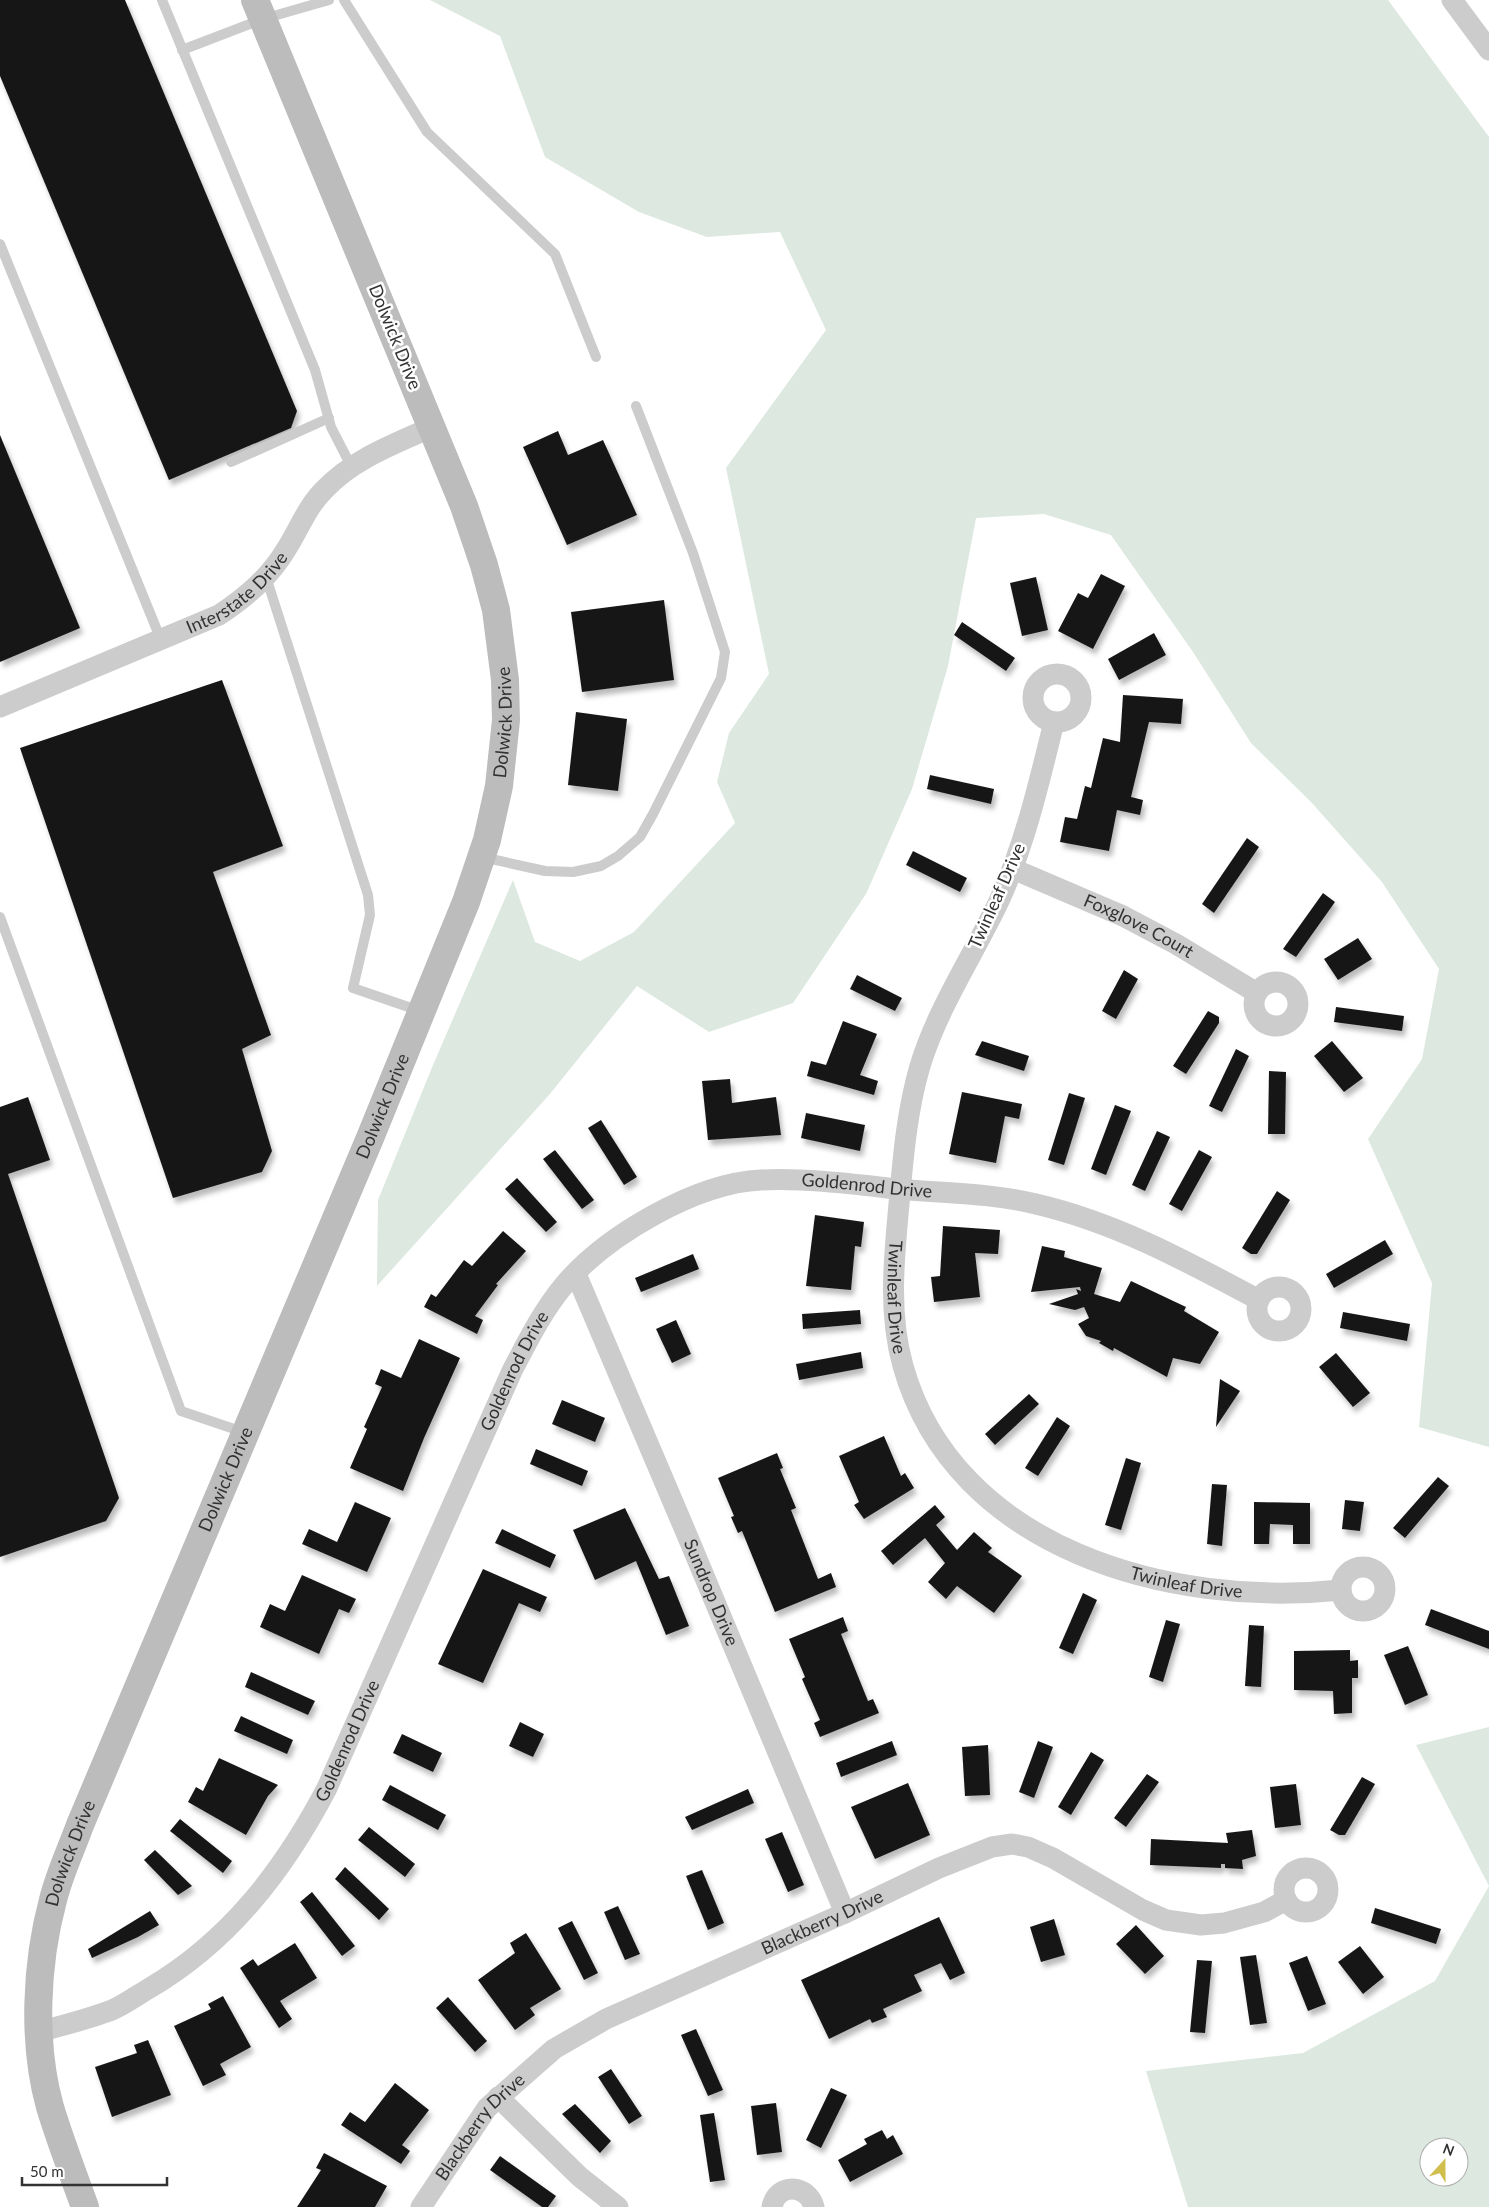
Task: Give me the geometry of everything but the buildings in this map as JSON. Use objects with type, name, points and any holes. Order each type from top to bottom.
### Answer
[{"type":"main road","name":"Dolwick Drive","points":[[85,2207],[50,2105],[39,2032],[42,1946],[53,1899],[80,1826],[466,902],[481,856],[499,786],[506,720],[505,680],[496,610],[484,565],[464,506],[259,9]]},
{"type":"street","points":[[1452,0],[1489,50]]},
{"type":"street","name":"Interstate Drive","points":[[0,707],[219,615],[245,597],[266,577],[287,549],[310,507],[336,478],[351,466],[432,427]]},
{"type":"street","name":"Twinleaf Drive","points":[[1054,722],[1034,806],[1013,869],[998,904],[950,993],[921,1062],[912,1098],[900,1189],[894,1254],[892,1314],[902,1364],[910,1389],[927,1427],[948,1460],[1010,1518],[1055,1544],[1127,1572],[1174,1584],[1238,1592],[1341,1590]]},
{"type":"street","name":"Foxglove Court","points":[[1013,869],[1123,916],[1176,944],[1257,993]]},
{"type":"street","name":"Goldenrod Drive","points":[[39,2032],[113,2010],[168,1977],[211,1945],[230,1927],[280,1868],[309,1824],[327,1788],[512,1371],[531,1334],[565,1284],[614,1241],[646,1220],[687,1198],[725,1186],[759,1180],[831,1182],[1035,1203],[1092,1219],[1144,1240],[1259,1300]]},
{"type":"street","name":"Sundrop Drive","points":[[576,1274],[845,1913]]},
{"type":"street","name":"Blackberry Drive","points":[[421,2207],[467,2135],[487,2108],[554,2049],[606,2019],[845,1913],[939,1868],[992,1847],[1012,1844],[1028,1847],[1053,1858],[1142,1910],[1166,1920],[1201,1925],[1224,1923],[1264,1912],[1286,1900]]},
{"type":"street","points":[[498,2097],[580,2178],[618,2207]]},
{"type":"street","points":[[772,2207],[777,2196],[782,2191],[796,2188],[808,2194],[814,2207]]},
{"type":"lane","points":[[162,0],[315,370],[331,427],[351,466]]},
{"type":"lane","points":[[182,50],[259,9],[329,0]]},
{"type":"lane","points":[[344,0],[427,132],[555,254],[596,357]]},
{"type":"lane","points":[[0,244],[161,640]]},
{"type":"lane","points":[[481,856],[545,871],[573,872],[601,866],[618,856],[640,837],[721,678],[724,652],[720,636],[693,554],[636,406]]},
{"type":"lane","points":[[232,462],[329,418]]},
{"type":"lane","points":[[266,577],[368,895],[370,915],[353,988],[421,1012]]},
{"type":"lane","points":[[0,917],[181,1411],[245,1433]]},
{"type":"shaded area","points":[[430,0],[1388,0],[1489,137],[1489,1447],[1419,1427],[1432,1283],[1368,1139],[1422,1059],[1439,969],[1382,882],[1312,803],[1251,743],[1193,652],[1111,535],[1044,514],[976,518],[948,666],[912,789],[866,894],[793,1003],[709,1032],[637,986],[549,1095],[377,1286],[378,1200],[433,1065],[513,880],[535,942],[580,961],[634,932],[735,823],[717,782],[729,733],[769,674],[726,468],[826,330],[780,232],[707,237],[639,212],[545,157],[500,36]]},
{"type":"shaded area","points":[[1489,1727],[1489,1886],[1416,1745]]},
{"type":"shaded area","points":[[1489,1886],[1489,2207],[1188,2207],[1146,2071],[1303,2053],[1435,1981]]}]
